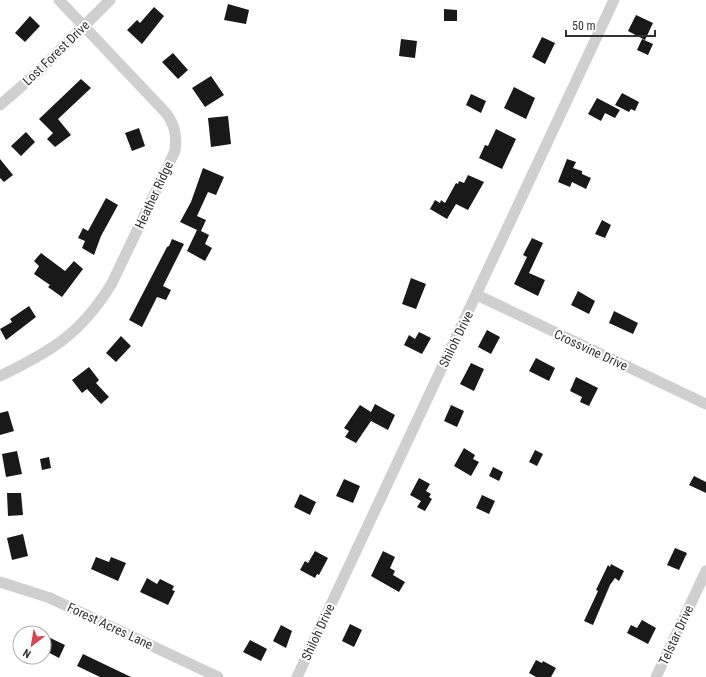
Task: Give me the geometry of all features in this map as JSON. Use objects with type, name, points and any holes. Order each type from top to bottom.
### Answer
[{"type":"street","name":"Heather Ridge","points":[[0,376],[51,350],[81,326],[101,302],[112,283],[175,151],[176,140],[171,120],[58,0]]},
{"type":"street","name":"Lost Forest Drive","points":[[0,105],[38,72],[110,0]]},
{"type":"street","name":"Shiloh Drive","points":[[297,677],[477,295],[536,163],[614,0]]},
{"type":"street","name":"Crossvine Drive","points":[[477,295],[706,404]]},
{"type":"street","name":"Telstar Drive","points":[[656,677],[706,571]]},
{"type":"street","name":"Forest Acres Lane","points":[[0,582],[50,598],[218,677]]},
{"type":"building","points":[[228,4],[249,10],[246,24],[224,20]]},
{"type":"building","points":[[154,7],[164,16],[142,44],[127,30],[137,20],[140,23]]},
{"type":"building","points":[[444,9],[457,10],[457,21],[444,21]]},
{"type":"building","points":[[636,15],[653,23],[645,40],[628,31]]},
{"type":"building","points":[[30,16],[40,26],[25,42],[15,33]]},
{"type":"building","points":[[542,37],[555,43],[545,64],[532,57]]},
{"type":"building","points":[[401,39],[417,41],[415,58],[399,56]]},
{"type":"building","points":[[642,39],[653,44],[648,55],[637,50]]},
{"type":"building","points":[[173,53],[188,70],[178,79],[162,62]]},
{"type":"building","points":[[211,76],[224,95],[205,107],[192,88]]},
{"type":"building","points":[[81,79],[91,88],[58,119],[71,135],[55,147],[47,139],[53,133],[39,119]]},
{"type":"building","points":[[514,87],[535,98],[526,119],[504,108]]},
{"type":"building","points":[[622,93],[639,102],[635,111],[631,109],[629,112],[615,105]]},
{"type":"building","points":[[471,94],[486,101],[481,113],[466,105]]},
{"type":"building","points":[[597,98],[620,110],[615,118],[605,113],[601,121],[588,114]]},
{"type":"building","points":[[228,116],[231,144],[211,147],[208,118]]},
{"type":"building","points":[[139,128],[145,146],[132,151],[125,133]]},
{"type":"building","points":[[496,129],[516,139],[502,169],[479,158],[485,145],[488,146]]},
{"type":"building","points":[[26,132],[35,142],[21,156],[11,146]]},
{"type":"building","points":[[0,159],[13,175],[4,182],[0,178]]},
{"type":"building","points":[[567,159],[576,162],[573,168],[582,171],[582,174],[591,178],[586,189],[572,182],[570,187],[558,182]]},
{"type":"building","points":[[203,168],[224,177],[216,195],[208,192],[197,216],[206,220],[201,231],[209,235],[205,244],[212,248],[205,261],[187,251],[197,230],[180,222],[191,202]]},
{"type":"building","points":[[468,175],[484,182],[468,210],[456,204],[447,219],[430,209],[435,200],[440,203],[441,200],[445,203],[456,183],[458,184],[459,181],[464,183]]},
{"type":"building","points":[[106,198],[118,205],[101,236],[94,255],[82,248],[85,241],[78,238],[83,228],[88,231]]},
{"type":"building","points":[[602,220],[611,225],[605,238],[595,234]]},
{"type":"building","points":[[532,238],[543,243],[529,273],[545,280],[538,296],[514,284],[527,257],[523,255]]},
{"type":"building","points":[[172,239],[184,244],[163,286],[171,290],[166,300],[157,297],[142,327],[129,320]]},
{"type":"building","points":[[41,253],[65,271],[74,261],[83,269],[62,297],[48,287],[50,285],[34,274],[39,266],[34,261]]},
{"type":"building","points":[[411,278],[426,284],[416,309],[402,304]]},
{"type":"building","points":[[578,291],[595,301],[589,314],[571,305]]},
{"type":"building","points":[[29,306],[36,317],[6,340],[0,329],[12,322],[10,319]]},
{"type":"building","points":[[614,311],[638,323],[633,334],[609,323]]},
{"type":"building","points":[[487,330],[500,337],[491,354],[478,347]]},
{"type":"building","points":[[419,332],[431,338],[422,354],[404,345],[409,335],[415,339]]},
{"type":"building","points":[[121,336],[131,346],[116,362],[106,353]]},
{"type":"building","points":[[536,358],[555,368],[549,381],[529,371]]},
{"type":"building","points":[[471,363],[484,369],[474,391],[460,384]]},
{"type":"building","points":[[89,367],[99,380],[96,383],[109,397],[101,404],[87,389],[82,393],[72,380]]},
{"type":"building","points":[[576,377],[598,388],[589,406],[580,402],[582,397],[570,391]]},
{"type":"building","points":[[375,404],[395,415],[388,430],[371,421],[356,443],[345,437],[349,431],[344,428],[360,405],[371,412]]},
{"type":"building","points":[[451,405],[464,411],[457,427],[444,421]]},
{"type":"building","points":[[8,411],[14,431],[0,435],[0,413]]},
{"type":"building","points":[[464,448],[475,455],[473,459],[479,462],[471,476],[454,466]]},
{"type":"building","points":[[535,450],[543,454],[537,466],[529,462]]},
{"type":"building","points":[[17,451],[22,474],[6,477],[2,454]]},
{"type":"building","points":[[49,457],[51,468],[42,470],[40,459]]},
{"type":"building","points":[[493,467],[503,472],[499,481],[489,476]]},
{"type":"building","points":[[694,476],[706,482],[706,493],[689,485]]},
{"type":"building","points":[[419,478],[430,484],[426,491],[431,494],[429,497],[432,499],[425,511],[417,507],[421,501],[410,495]]},
{"type":"building","points":[[344,479],[360,486],[353,503],[336,496]]},
{"type":"building","points":[[7,493],[21,493],[23,515],[8,516]]},
{"type":"building","points":[[300,494],[316,502],[310,515],[294,507]]},
{"type":"building","points":[[482,495],[495,501],[489,514],[476,508]]},
{"type":"building","points":[[23,534],[28,556],[12,560],[7,538]]},
{"type":"building","points":[[675,548],[687,553],[679,570],[667,565]]},
{"type":"building","points":[[315,551],[328,558],[319,575],[317,574],[315,578],[300,570],[305,561],[308,563]]},
{"type":"building","points":[[383,551],[395,557],[390,568],[395,571],[393,575],[405,582],[399,592],[371,576]]},
{"type":"building","points":[[96,557],[109,562],[111,557],[126,563],[118,581],[91,569]]},
{"type":"building","points":[[611,564],[624,571],[619,581],[615,578],[610,585],[593,625],[584,621],[598,591],[596,590],[608,565],[610,567]]},
{"type":"building","points":[[147,578],[157,584],[160,579],[174,586],[172,590],[175,591],[168,605],[140,592]]},
{"type":"building","points":[[642,620],[656,628],[648,644],[627,633],[631,625],[637,628]]},
{"type":"building","points":[[350,624],[362,630],[354,647],[342,641]]},
{"type":"building","points":[[281,625],[292,631],[286,648],[273,641]]},
{"type":"building","points":[[52,639],[65,645],[59,658],[52,654]]},
{"type":"building","points":[[250,640],[267,649],[261,661],[243,652]]},
{"type":"building","points":[[83,654],[131,677],[100,677],[77,666]]},
{"type":"building","points":[[536,660],[542,663],[543,661],[556,668],[551,677],[536,677],[529,673]]}]
